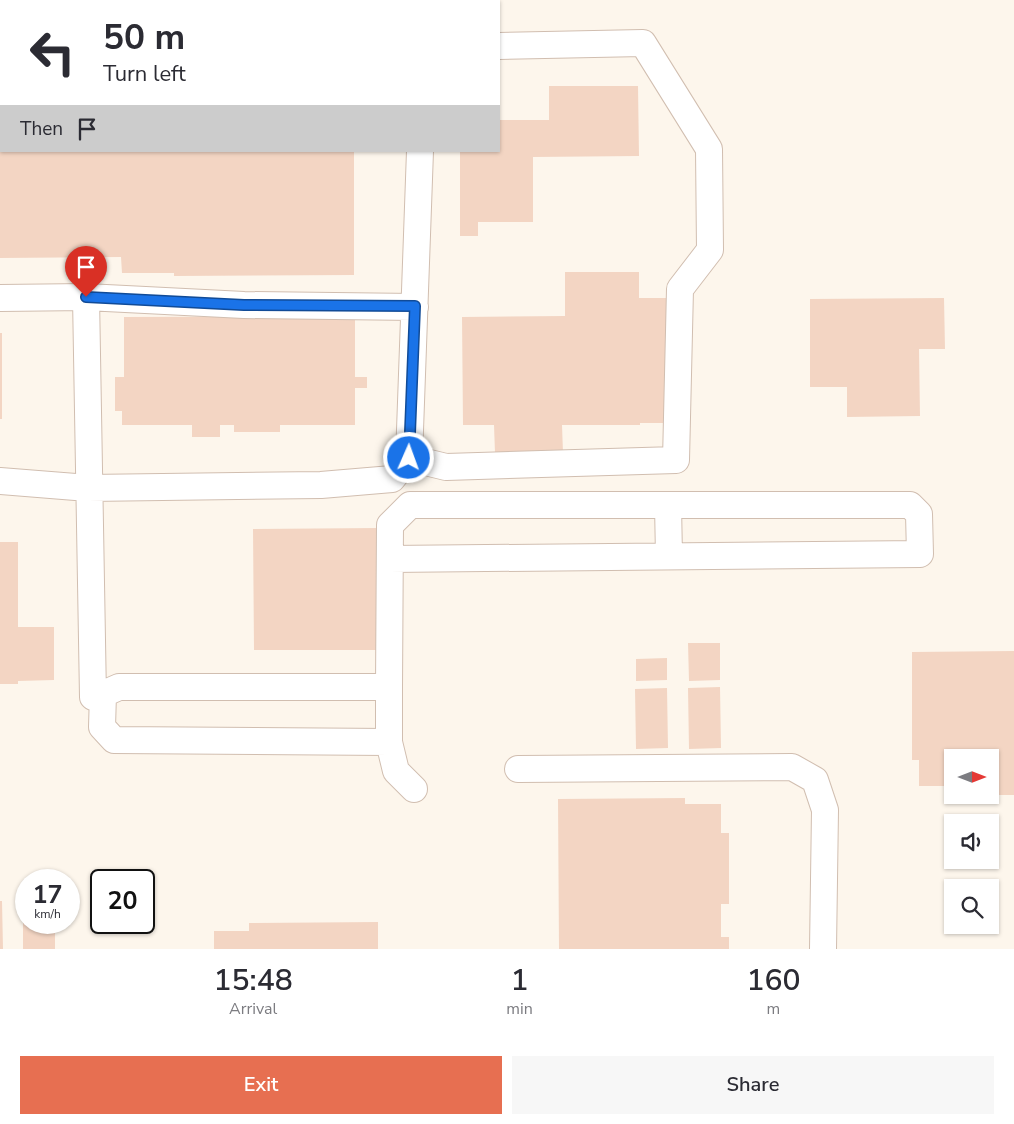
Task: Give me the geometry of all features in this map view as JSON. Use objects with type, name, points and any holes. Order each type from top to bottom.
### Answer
[{"type":"lane","points":[[409,458],[446,467],[676,460],[680,289],[710,250],[709,149],[643,43],[500,46]]},
{"type":"lane","points":[[0,481],[88,488],[321,485],[392,479],[409,458],[420,152]]},
{"type":"lane","points":[[0,298],[86,297],[244,305],[415,306]]},
{"type":"lane","points":[[86,297],[93,697]]},
{"type":"lane","points":[[390,559],[920,554],[920,514],[910,505],[410,505],[390,525],[389,742],[396,772],[414,789]]},
{"type":"lane","points":[[668,505],[669,556]]},
{"type":"lane","points":[[389,687],[119,687],[103,694],[102,727],[114,740],[389,742]]},
{"type":"lane","points":[[518,769],[792,767],[815,780],[825,810],[823,949]]},
{"type":"building","points":[[549,86],[638,86],[639,156],[533,157],[533,222],[478,222],[478,236],[460,236],[460,152],[500,152],[500,120],[549,120]]},
{"type":"building","points":[[0,152],[354,152],[354,275],[174,276],[174,273],[122,273],[121,257],[0,258]]},
{"type":"building","points":[[565,272],[639,272],[639,298],[667,298],[667,423],[562,425],[563,453],[495,453],[494,425],[463,425],[462,317],[565,316]]},
{"type":"building","points":[[944,298],[945,349],[919,349],[920,416],[847,417],[847,387],[810,387],[810,299]]},
{"type":"building","points":[[355,316],[355,377],[367,377],[367,388],[355,388],[355,425],[280,425],[280,432],[234,432],[234,425],[220,425],[220,437],[192,437],[192,425],[122,425],[122,411],[115,411],[115,377],[124,377],[124,317]]},
{"type":"building","points":[[0,333],[2,333],[2,419],[0,419]]},
{"type":"building","points":[[378,528],[379,650],[254,650],[253,529]]},
{"type":"building","points":[[0,542],[18,542],[18,627],[54,627],[54,680],[18,681],[18,684],[0,684]]},
{"type":"building","points":[[688,643],[720,643],[720,680],[689,681]]},
{"type":"building","points":[[1014,651],[1014,795],[999,795],[999,749],[944,749],[944,786],[919,786],[919,760],[912,760],[912,652]]},
{"type":"building","points":[[667,658],[667,680],[636,681],[636,659]]},
{"type":"building","points":[[720,687],[721,748],[689,749],[688,688]]},
{"type":"building","points":[[667,688],[668,748],[636,749],[635,689]]},
{"type":"building","points":[[685,798],[685,804],[721,804],[721,833],[729,833],[729,904],[721,904],[721,937],[729,937],[729,949],[559,949],[558,799]]},
{"type":"building","points":[[0,901],[2,901],[3,949],[0,949]]},
{"type":"building","points":[[378,922],[378,949],[214,949],[214,931],[249,931],[249,923]]},
{"type":"building","points":[[23,934],[55,934],[55,949],[23,949]]},
{"type":"route","points":[[86,297],[244,305],[415,306],[409,458]]}]
